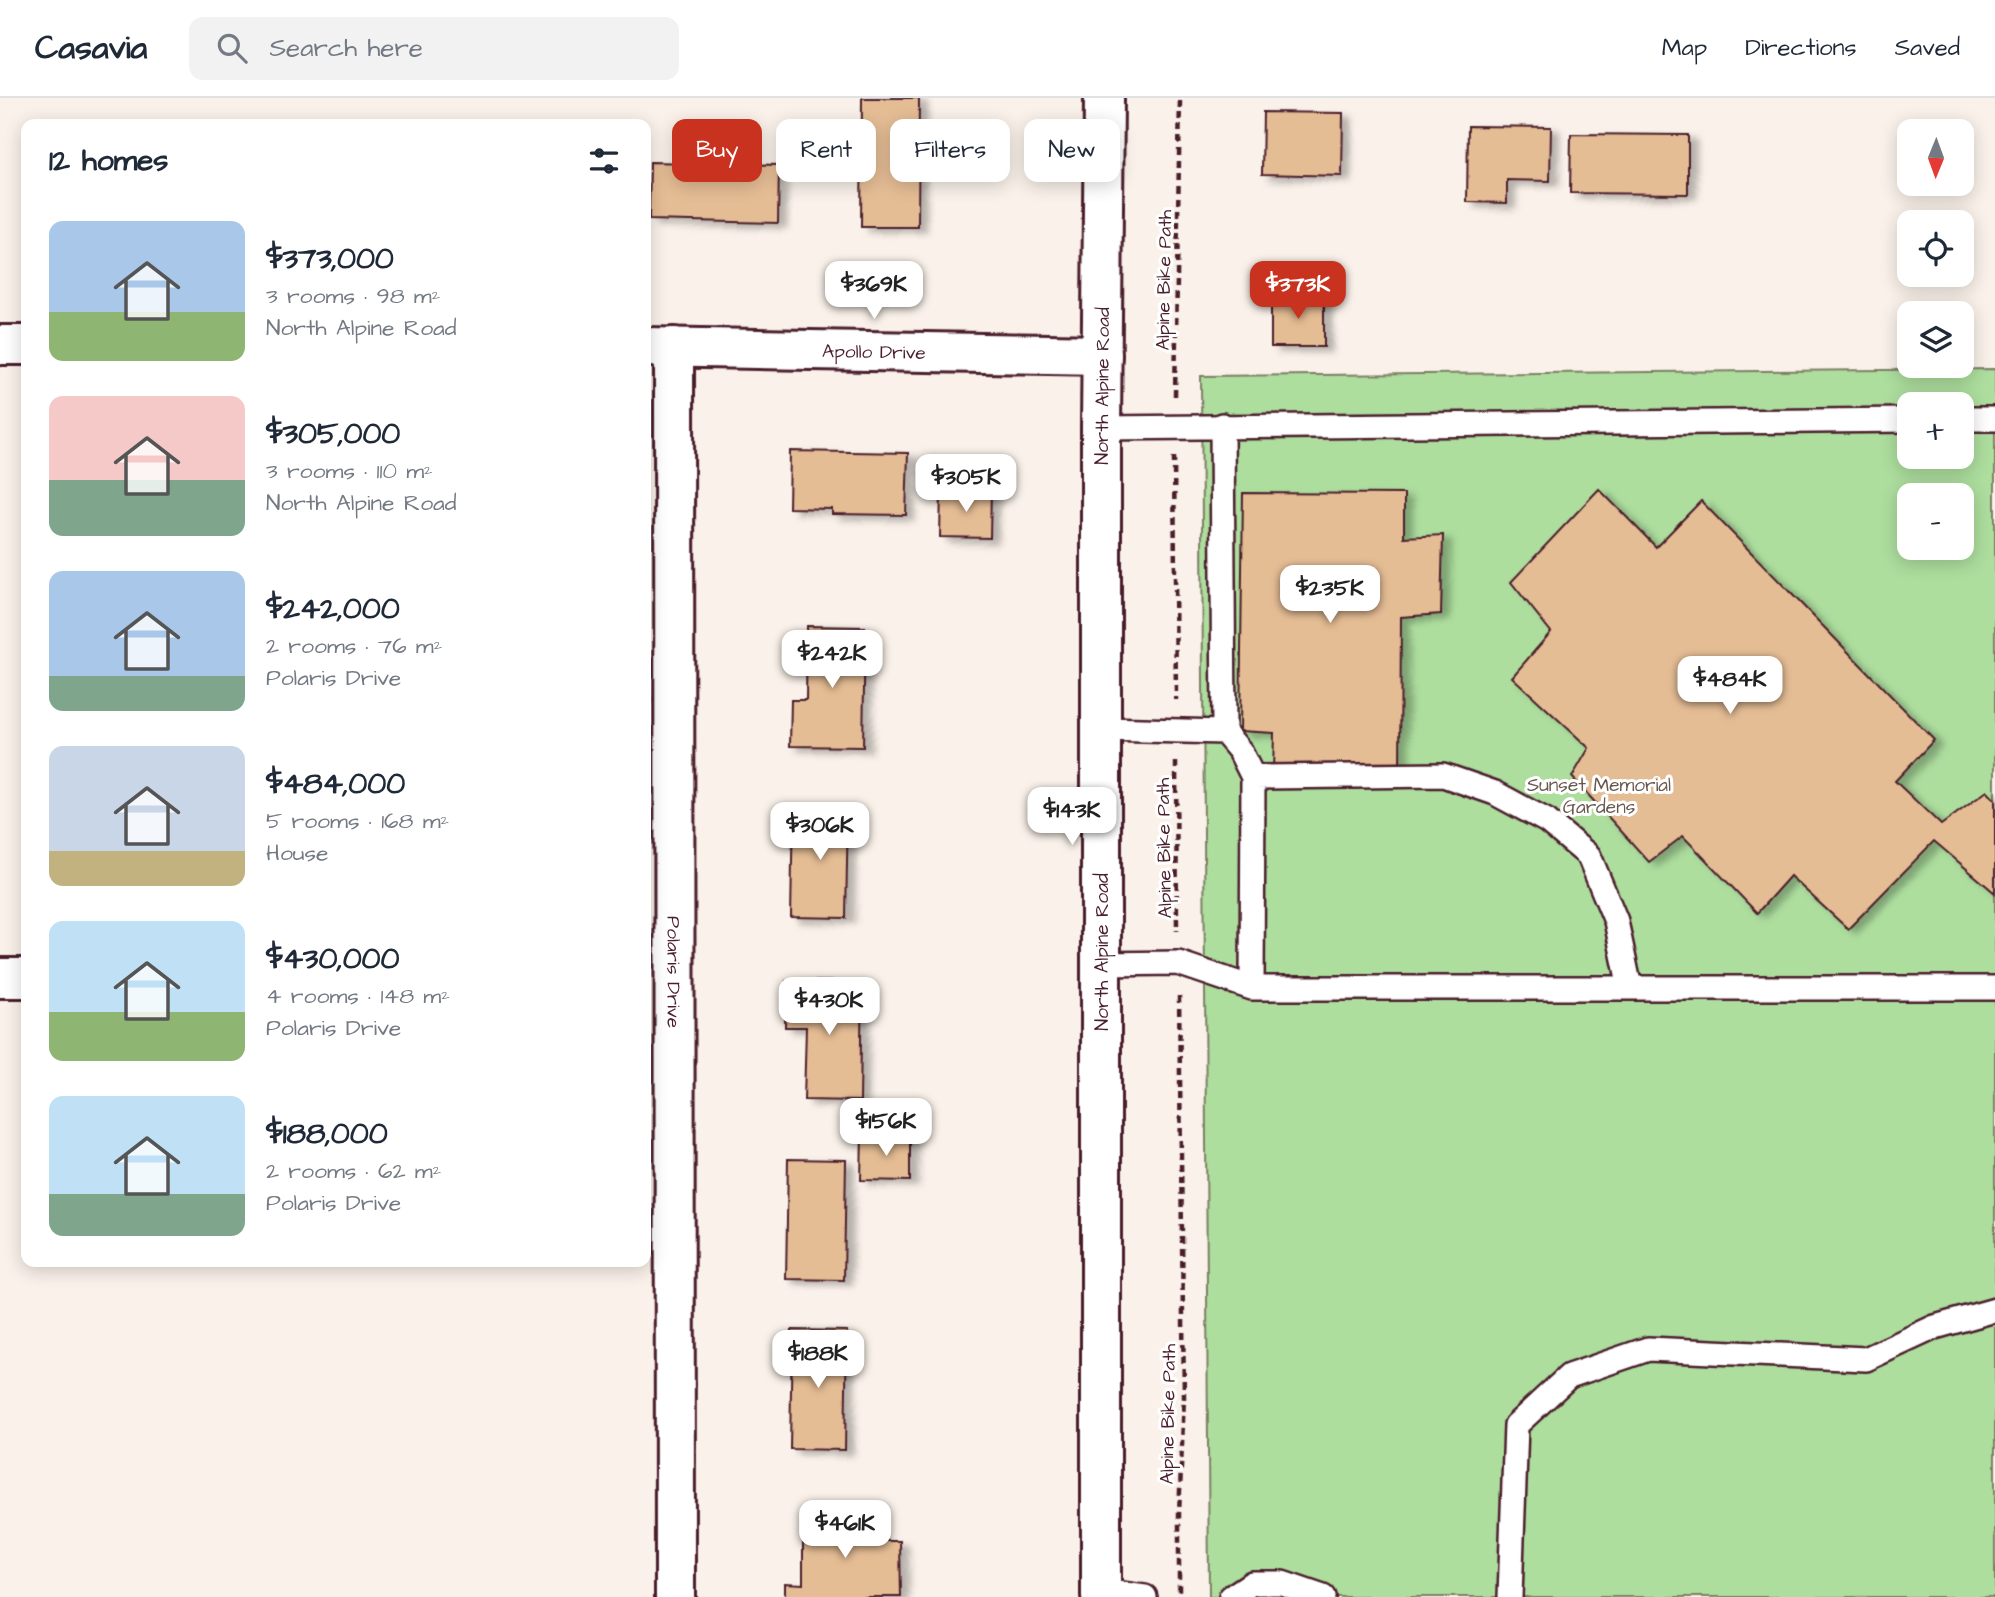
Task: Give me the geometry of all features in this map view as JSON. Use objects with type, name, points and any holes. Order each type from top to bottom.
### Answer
[{"type":"street","name":"North Alpine Road","points":[[1101,1594],[1101,428],[1104,98]]},
{"type":"street","points":[[0,345],[21,345]]},
{"type":"street","name":"Apollo Drive","points":[[660,347],[1102,355]]},
{"type":"street","name":"Polaris Drive","points":[[660,347],[660,971],[675,1597]]},
{"type":"street","points":[[0,978],[21,978]]},
{"type":"lane","points":[[1974,419],[1995,419]]},
{"type":"lane","points":[[1101,428],[1897,420]]},
{"type":"lane","points":[[1222,425],[1224,732],[1240,751],[1253,777],[1252,988]]},
{"type":"lane","points":[[1102,729],[1224,732]]},
{"type":"lane","points":[[1253,777],[1443,775],[1495,793],[1547,821],[1589,856],[1616,921],[1630,988]]},
{"type":"lane","points":[[1101,964],[1178,963],[1252,988],[1995,988]]},
{"type":"lane","points":[[1510,1597],[1516,1424],[1569,1376],[1648,1349],[1866,1359],[1935,1327],[1995,1310]]},
{"type":"lane","points":[[1231,1597],[1252,1583],[1282,1583],[1323,1597]]},
{"type":"lane","points":[[1101,1594],[1145,1597]]},
{"type":"path","name":"Alpine Bike Path","points":[[1179,1597],[1184,1362],[1178,963],[1175,426],[1180,98]]},
{"type":"green space","name":"Sunset Memorial Gardens","points":[[1974,369],[1995,369],[1995,1597],[1209,1597],[1201,376],[1897,370],[1897,378],[1974,378]]},
{"type":"building","points":[[862,98],[919,98],[919,119],[890,119],[890,182],[918,182],[918,227],[861,227],[861,182],[876,182],[876,119],[862,119]]},
{"type":"building","points":[[1263,112],[1343,113],[1342,176],[1262,174]]},
{"type":"building","points":[[1468,126],[1551,127],[1550,181],[1507,180],[1507,203],[1467,202]]},
{"type":"building","points":[[1571,134],[1688,135],[1688,194],[1570,193]]},
{"type":"building","points":[[651,162],[672,163],[672,182],[762,182],[762,165],[776,165],[776,182],[779,182],[778,223],[651,220]]},
{"type":"building","points":[[1324,294],[1324,347],[1271,347],[1271,295]]},
{"type":"building","points":[[790,451],[908,453],[906,515],[832,514],[832,509],[789,508]]},
{"type":"building","points":[[941,489],[991,490],[990,538],[940,537]]},
{"type":"building","points":[[1599,489],[1656,547],[1701,501],[1934,740],[1895,781],[1941,825],[1987,791],[1995,800],[1995,893],[1934,841],[1848,929],[1790,876],[1757,913],[1683,836],[1649,862],[1572,777],[1589,748],[1512,677],[1551,632],[1511,582]]},
{"type":"building","points":[[1243,493],[1404,494],[1404,537],[1443,535],[1441,614],[1401,617],[1400,773],[1273,772],[1274,733],[1240,731]]},
{"type":"building","points":[[807,626],[865,627],[863,747],[790,746],[791,700],[806,700]]},
{"type":"building","points":[[793,806],[848,807],[846,918],[791,917]]},
{"type":"building","points":[[786,981],[862,982],[860,1101],[804,1100],[806,1027],[785,1027]]},
{"type":"building","points":[[862,1134],[910,1135],[910,1181],[861,1180]]},
{"type":"building","points":[[788,1159],[846,1160],[844,1280],[786,1279]]},
{"type":"building","points":[[792,1330],[847,1331],[845,1450],[790,1449]]},
{"type":"building","points":[[861,1512],[861,1541],[900,1541],[901,1597],[785,1597],[785,1583],[803,1584],[803,1513]]}]
